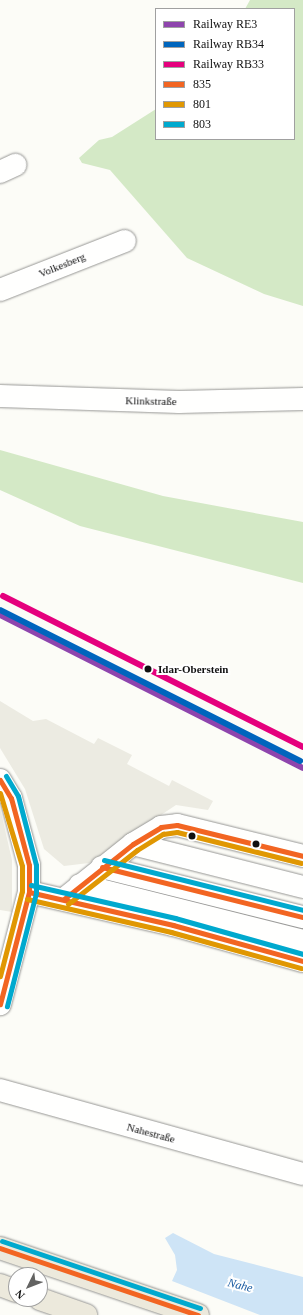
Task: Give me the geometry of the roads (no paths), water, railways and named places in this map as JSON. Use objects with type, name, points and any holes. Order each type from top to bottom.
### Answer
[{"type":"main road","points":[[0,1248],[198,1315]]},
{"type":"main road","points":[[48,1302],[86,1315]]},
{"type":"street","name":"Volkesberg","points":[[0,290],[125,240]]},
{"type":"street","name":"Klinkstraße","points":[[0,396],[179,402],[303,399]]},
{"type":"street","points":[[0,780],[11,798],[29,865],[29,892],[22,924],[0,1004]]},
{"type":"street","points":[[72,892],[133,844],[162,827],[177,825],[303,856]]},
{"type":"street","points":[[133,844],[303,887]]},
{"type":"street","points":[[102,867],[303,917]]},
{"type":"street","points":[[29,892],[72,892],[303,941]]},
{"type":"street","points":[[72,892],[303,961]]},
{"type":"street","name":"Nahestraße","points":[[0,1090],[303,1174]]},
{"type":"water","name":"Nahe","points":[[173,1233],[214,1254],[303,1277],[303,1315],[260,1315],[172,1281],[177,1270],[175,1255],[165,1238]]},
{"type":"rail line","name":"RB33","points":[[3,596],[303,747]]},
{"type":"rail line","name":"RB34","points":[[0,610],[300,761]]},
{"type":"rail line","name":"RE3","points":[[0,615],[303,768]]},
{"type":"place","name":"Idar-Oberstein","points":[[148,669]]}]
